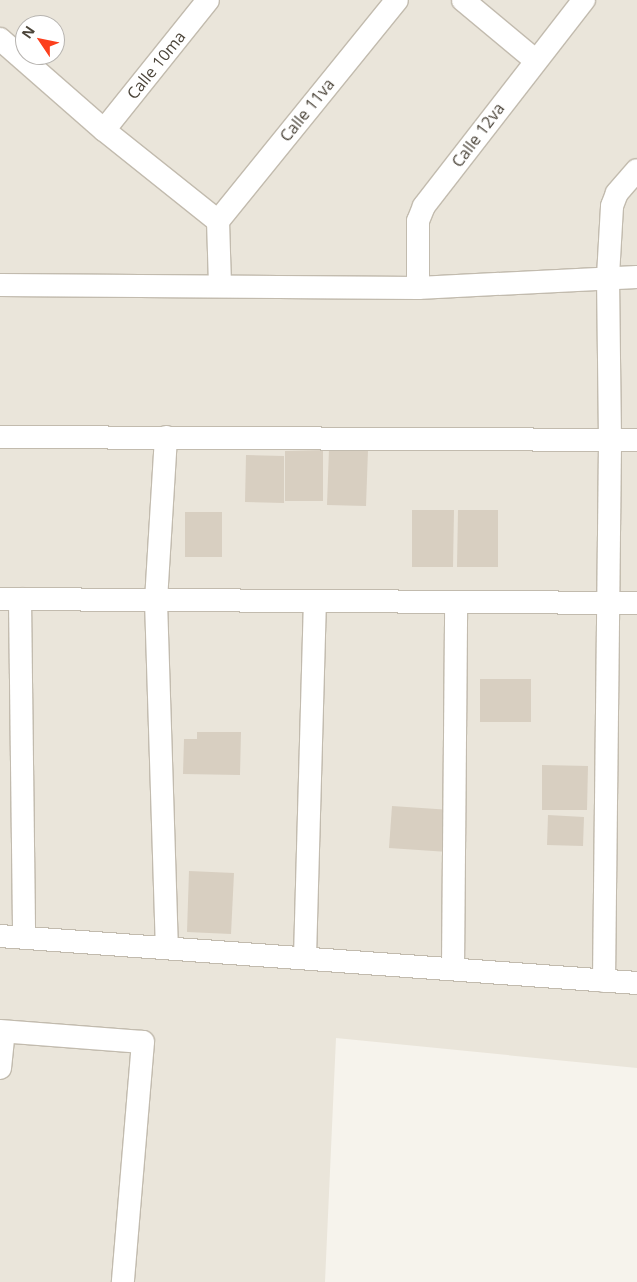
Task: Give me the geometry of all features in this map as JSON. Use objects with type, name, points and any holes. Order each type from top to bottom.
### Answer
[{"type":"street","name":"Calle 10ma","points":[[104,130],[208,0]]},
{"type":"street","name":"Calle 11va","points":[[218,220],[397,0]]},
{"type":"street","points":[[463,0],[535,60]]},
{"type":"street","name":"Calle 12va","points":[[418,288],[418,221],[424,206],[535,60],[584,0]]},
{"type":"street","points":[[0,39],[104,130],[218,220],[220,285]]},
{"type":"street","points":[[604,981],[610,440],[608,276],[612,206],[617,193],[637,170]]},
{"type":"street","points":[[0,286],[220,285],[418,288],[608,276],[637,277]]},
{"type":"street","points":[[0,437],[637,440]]},
{"type":"street","points":[[166,437],[156,601],[167,947]]},
{"type":"street","points":[[24,937],[10,599],[637,603]]},
{"type":"street","points":[[305,957],[315,602]]},
{"type":"street","points":[[453,967],[456,602]]},
{"type":"street","points":[[0,936],[453,967],[637,983]]},
{"type":"street","points":[[0,1068],[2,1032],[143,1042],[123,1282]]},
{"type":"shaded area","points":[[0,0],[637,0],[637,1068],[336,1038],[325,1282],[0,1282]]},
{"type":"building","points":[[329,449],[368,450],[366,506],[327,505]]},
{"type":"building","points":[[323,450],[323,501],[285,501],[285,451]]},
{"type":"building","points":[[246,455],[284,456],[284,503],[245,502]]},
{"type":"building","points":[[412,510],[454,510],[453,567],[412,567]]},
{"type":"building","points":[[458,510],[498,510],[498,567],[457,567]]},
{"type":"building","points":[[185,512],[222,512],[222,557],[185,557]]},
{"type":"building","points":[[480,679],[531,679],[531,722],[480,722]]},
{"type":"building","points":[[197,732],[241,732],[240,775],[183,774],[184,739],[197,739]]},
{"type":"building","points":[[542,765],[588,766],[587,810],[542,810]]},
{"type":"building","points":[[392,806],[451,810],[448,852],[389,848]]},
{"type":"building","points":[[548,815],[584,817],[583,846],[547,845]]},
{"type":"building","points":[[189,871],[234,873],[231,934],[187,932]]}]
